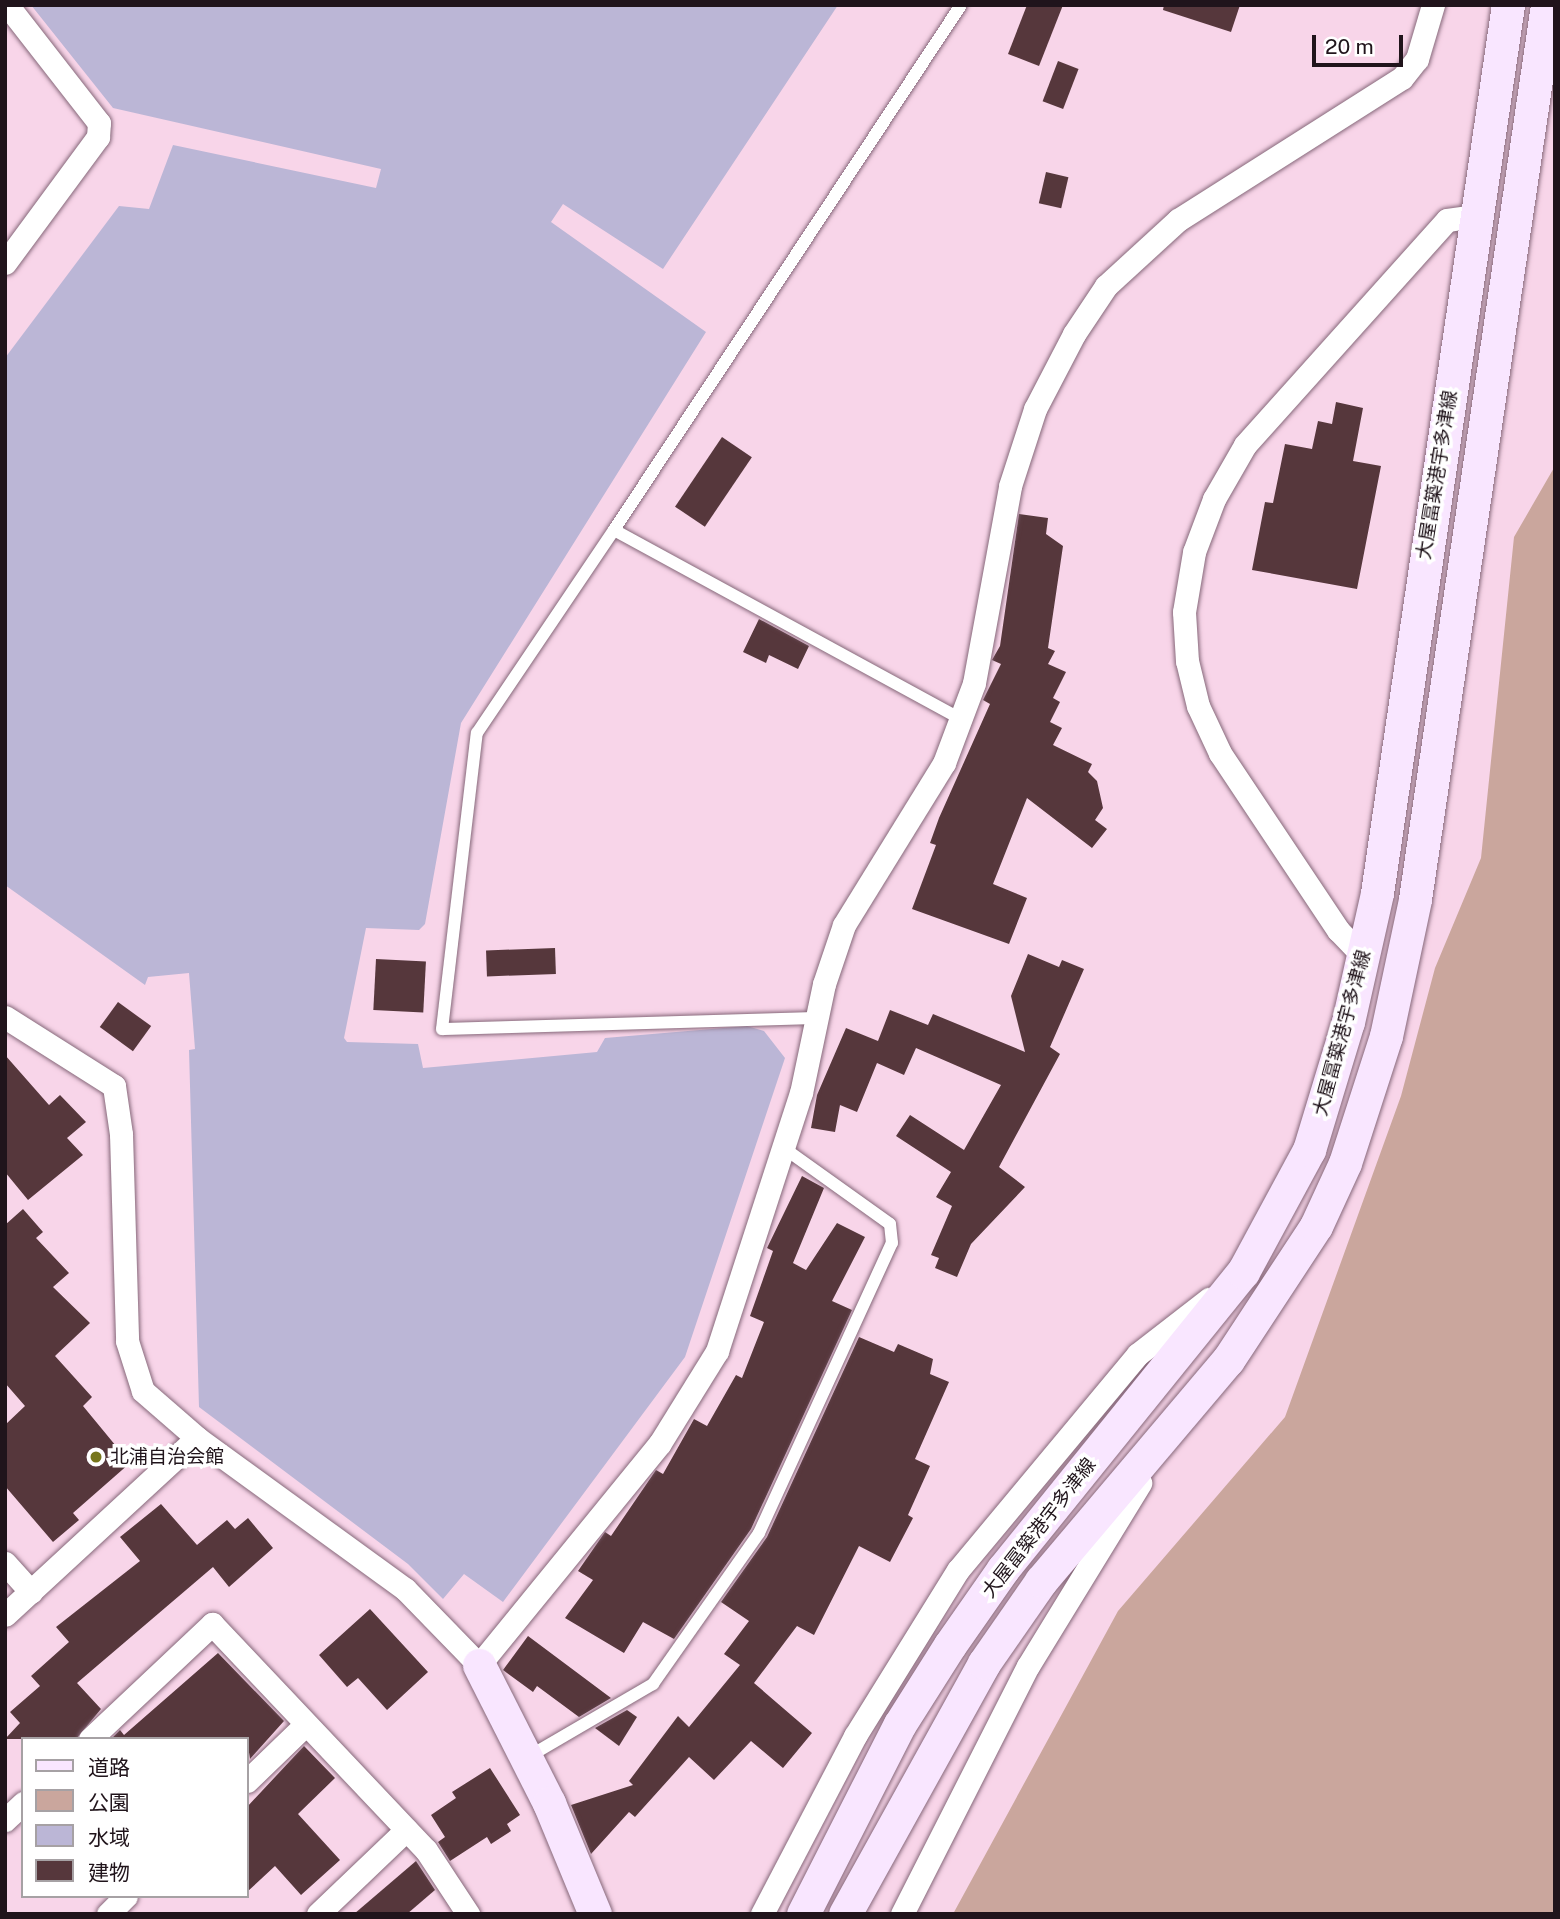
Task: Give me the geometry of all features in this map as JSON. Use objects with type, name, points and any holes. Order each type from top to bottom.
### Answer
[{"type":"main road","name":"大屋冨築港宇多津線","points":[[803,1914],[900,1724],[950,1645],[1003,1569],[1243,1272],[1309,1150],[1364,957],[1508,5]]},
{"type":"main road","name":"大屋冨築港宇多津線","points":[[845,1914],[984,1663],[1041,1581],[1228,1360],[1316,1226],[1369,1100],[1401,970],[1547,5]]},
{"type":"main road","points":[[1364,957],[1401,970]]},
{"type":"main road","points":[[479,1665],[528,1757],[595,1914]]},
{"type":"street","points":[[5,263],[98,137],[99,123],[7,5]]},
{"type":"street","points":[[5,1017],[114,1086],[121,1134],[127,1341],[142,1391],[197,1438],[405,1589],[479,1665],[660,1443],[717,1352],[784,1148],[844,925],[944,763],[974,682],[1010,485],[1035,409],[1081,324],[1106,286],[1178,220],[1402,78],[1417,59],[1433,5]]},
{"type":"street","points":[[1364,957],[1338,930],[1220,753],[1193,683],[1184,612],[1194,552],[1214,499],[1245,445],[1447,220],[1476,216]]},
{"type":"street","points":[[1420,585],[1460,589]]},
{"type":"street","points":[[762,1914],[861,1725],[958,1570],[1138,1354],[1243,1272]]},
{"type":"street","points":[[902,1914],[1028,1666],[1176,1424]]},
{"type":"street","points":[[5,1615],[197,1438]]},
{"type":"street","points":[[5,1563],[31,1592]]},
{"type":"street","points":[[92,1737],[212,1624],[426,1850],[468,1914]]},
{"type":"street","points":[[248,1780],[306,1724]]},
{"type":"street","points":[[5,1820],[21,1805]]},
{"type":"street","points":[[318,1914],[406,1830]]},
{"type":"street","points":[[108,1914],[124,1898]]},
{"type":"lane","points":[[817,1018],[442,1029],[477,733],[961,5]]},
{"type":"lane","points":[[614,530],[961,719]]},
{"type":"lane","points":[[528,1757],[653,1684],[661,1673],[759,1533],[892,1243],[890,1224],[784,1148]]},
{"type":"green space","points":[[1555,466],[1555,1914],[953,1914],[1118,1611],[1285,1417],[1401,1096],[1435,968],[1481,858],[1514,537]]},
{"type":"water","points":[[31,5],[838,5],[663,269],[563,204],[551,222],[706,332],[461,723],[425,924],[419,930],[366,928],[344,1038],[347,1042],[418,1044],[423,1068],[597,1052],[605,1038],[747,1026],[764,1031],[785,1058],[685,1357],[503,1602],[464,1574],[443,1599],[408,1564],[199,1407],[189,1050],[195,1049],[189,973],[148,977],[145,985],[5,885],[5,358],[119,206],[149,209],[173,145],[376,188],[381,169],[113,108]]},
{"type":"building","points":[[1027,5],[1063,5],[1039,66],[1008,54]]},
{"type":"building","points":[[1164,5],[1240,5],[1231,32],[1163,10]]},
{"type":"building","points":[[1058,61],[1079,69],[1063,109],[1043,101]]},
{"type":"building","points":[[1046,172],[1068,177],[1061,208],[1039,203]]},
{"type":"building","points":[[1336,402],[1363,408],[1353,461],[1381,466],[1357,589],[1252,570],[1265,502],[1273,503],[1285,444],[1312,449],[1318,421],[1332,424]]},
{"type":"building","points":[[722,437],[752,457],[705,527],[675,507]]},
{"type":"building","points":[[1019,514],[1048,518],[1046,534],[1063,546],[1048,648],[1055,651],[1048,664],[1066,672],[1053,698],[1060,702],[1050,722],[1062,728],[1053,745],[1092,764],[1088,772],[1097,781],[1103,808],[1095,820],[1107,829],[1092,848],[1027,798],[993,884],[1027,898],[1009,944],[912,909],[936,845],[930,843],[939,818],[990,704],[983,700],[1001,664],[992,660],[1000,646]]},
{"type":"building","points":[[759,619],[809,646],[798,669],[769,655],[766,663],[743,652]]},
{"type":"building","points":[[555,948],[556,974],[487,976],[486,950]]},
{"type":"building","points":[[1028,954],[1059,967],[1062,960],[1084,969],[1050,1047],[1060,1054],[999,1167],[1025,1187],[971,1244],[957,1277],[935,1268],[939,1258],[931,1255],[952,1206],[936,1197],[951,1172],[896,1136],[910,1115],[964,1150],[1001,1085],[916,1048],[904,1075],[877,1063],[857,1112],[840,1105],[835,1132],[811,1128],[817,1095],[846,1028],[878,1041],[890,1010],[928,1025],[933,1014],[1025,1052],[1011,996]]},
{"type":"building","points":[[376,959],[426,962],[423,1013],[373,1010]]},
{"type":"building","points":[[118,1002],[151,1026],[133,1051],[100,1027]]},
{"type":"building","points":[[5,1055],[49,1105],[60,1095],[86,1122],[67,1138],[83,1155],[28,1200],[5,1172]]},
{"type":"building","points":[[802,1176],[824,1188],[793,1263],[806,1270],[837,1223],[865,1237],[832,1301],[852,1310],[751,1529],[674,1639],[643,1622],[624,1653],[565,1618],[593,1580],[578,1571],[605,1532],[611,1536],[656,1470],[663,1474],[694,1419],[707,1426],[736,1375],[742,1378],[764,1322],[750,1316],[773,1251],[767,1248]]},
{"type":"building","points":[[23,1209],[43,1232],[36,1238],[69,1273],[53,1287],[90,1323],[55,1356],[92,1397],[83,1406],[130,1463],[73,1513],[79,1520],[53,1542],[5,1486],[5,1425],[25,1406],[5,1383],[5,1225]]},
{"type":"building","points":[[859,1337],[894,1352],[898,1344],[933,1359],[930,1374],[949,1382],[915,1459],[930,1466],[908,1515],[913,1518],[890,1562],[859,1546],[814,1635],[797,1626],[754,1683],[812,1733],[783,1768],[751,1741],[714,1780],[689,1757],[635,1817],[629,1812],[591,1854],[571,1805],[633,1785],[629,1781],[678,1716],[689,1727],[740,1665],[724,1654],[749,1621],[721,1602],[767,1537]]},
{"type":"building","points":[[161,1504],[197,1545],[227,1520],[235,1529],[248,1518],[273,1548],[229,1587],[213,1567],[77,1683],[101,1709],[78,1737],[5,1739],[20,1723],[10,1712],[40,1686],[31,1676],[69,1642],[56,1627],[140,1561],[120,1537]]},
{"type":"building","points":[[370,1609],[428,1672],[387,1710],[358,1678],[347,1687],[319,1655]]},
{"type":"building","points":[[528,1636],[611,1698],[579,1717],[537,1686],[533,1692],[503,1670]]},
{"type":"building","points":[[218,1653],[284,1721],[250,1759],[248,1737],[113,1737],[120,1730],[124,1735]]},
{"type":"building","points":[[627,1710],[637,1717],[619,1746],[595,1728]]},
{"type":"building","points":[[304,1746],[335,1778],[298,1814],[340,1860],[301,1895],[275,1866],[248,1891],[248,1806]]},
{"type":"building","points":[[490,1768],[520,1815],[507,1824],[511,1831],[491,1844],[487,1837],[450,1861],[438,1842],[445,1837],[431,1815],[456,1798],[452,1792]]},
{"type":"building","points":[[416,1861],[435,1890],[407,1914],[354,1914]]},
{"type":"place","name":"北浦自治会館","points":[[96,1457]]}]
